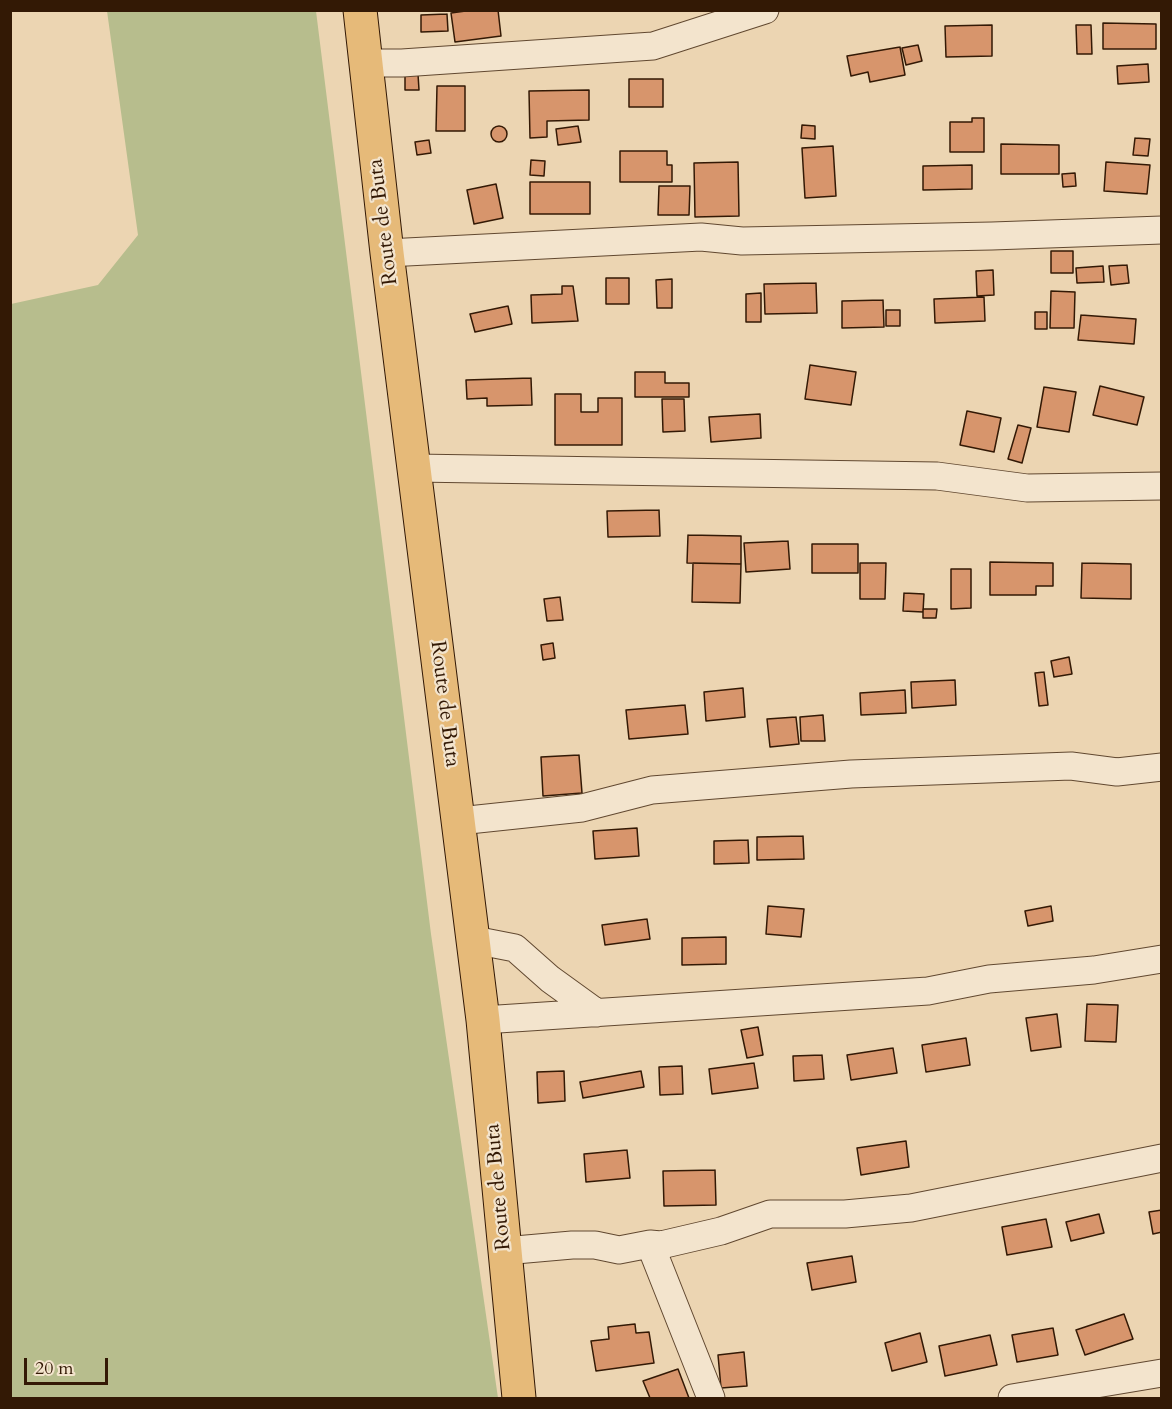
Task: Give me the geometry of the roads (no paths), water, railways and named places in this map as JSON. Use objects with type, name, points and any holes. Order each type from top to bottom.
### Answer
[{"type":"highway","name":"Route de Buta","points":[[360,10],[387,253],[474,940],[519,1398]]},
{"type":"street","points":[[365,63],[402,63],[653,46],[765,10]]},
{"type":"street","points":[[387,253],[702,237],[742,240],[992,236],[1161,230]]},
{"type":"street","points":[[414,468],[937,476],[1027,488],[1161,486]]},
{"type":"street","points":[[459,821],[582,808],[652,789],[851,774],[1071,766],[1117,772],[1161,767]]},
{"type":"street","points":[[474,940],[515,948],[550,979],[597,1012]]},
{"type":"street","points":[[483,1020],[928,991],[989,979],[1094,970],[1161,959]]},
{"type":"street","points":[[504,1251],[572,1245],[595,1245],[619,1250],[650,1244],[661,1245],[721,1231],[770,1214],[845,1214],[911,1208],[1161,1158]]},
{"type":"street","points":[[650,1244],[711,1398]]},
{"type":"street","points":[[1012,1398],[1161,1373]]}]
